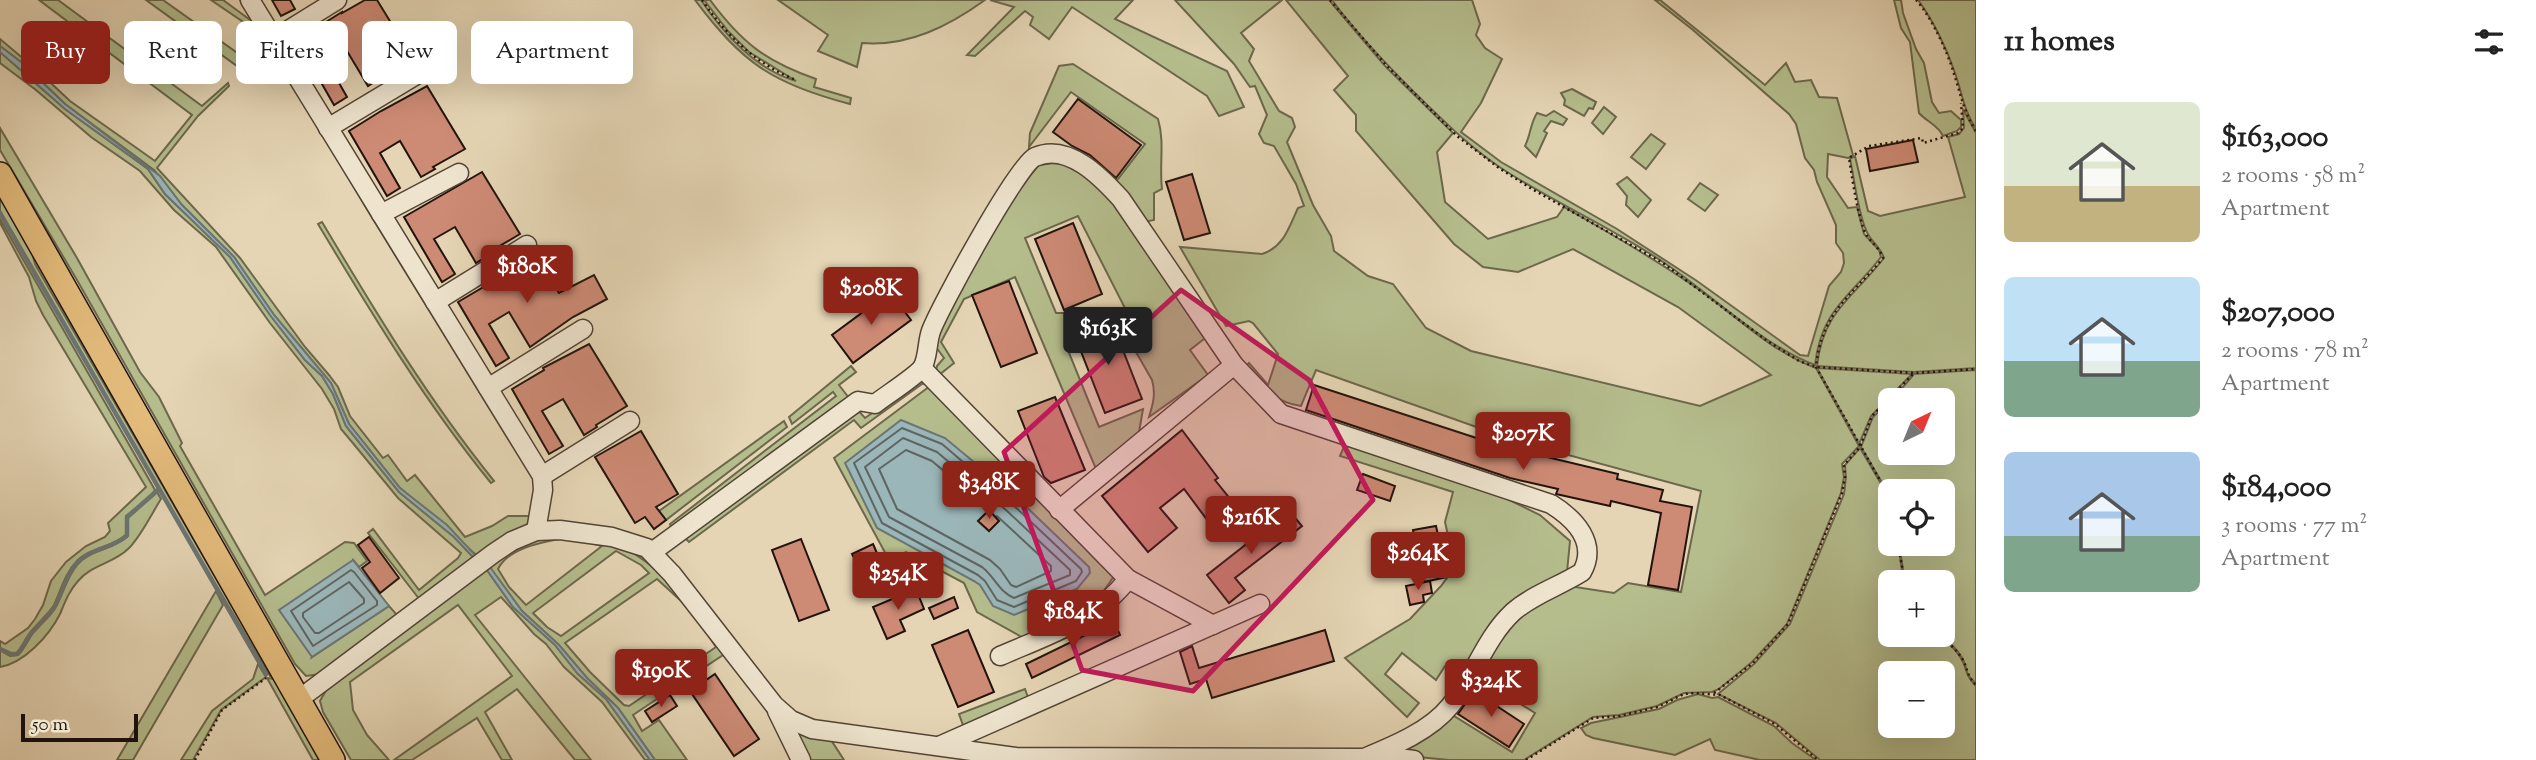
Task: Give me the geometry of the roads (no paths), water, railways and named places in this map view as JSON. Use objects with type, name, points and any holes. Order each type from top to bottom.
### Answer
[{"type":"main road","points":[[0,174],[333,760]]},
{"type":"street","points":[[250,0],[263,21]]},
{"type":"street","points":[[303,21],[337,0]]},
{"type":"street","points":[[301,84],[542,476],[543,490],[536,531]]},
{"type":"street","points":[[328,128],[401,84]]},
{"type":"street","points":[[298,700],[512,541],[536,531],[560,530],[596,534],[638,544],[652,552],[774,705],[791,720],[812,729],[1033,757],[1364,758],[1392,746],[1437,719],[1450,706],[1490,641],[1514,611],[1582,572],[1588,561],[1584,536],[1576,524],[1551,504],[1281,414],[1234,365],[1121,199],[1107,183],[1073,158],[1047,154],[1035,157],[1025,164],[1002,198],[931,331],[922,368],[875,404],[858,401],[652,552]]},
{"type":"street","points":[[381,215],[459,173]]},
{"type":"street","points":[[435,302],[527,245]]},
{"type":"street","points":[[488,388],[583,329]]},
{"type":"street","points":[[1059,510],[1234,365]]},
{"type":"street","points":[[922,368],[1128,579],[1213,625]]},
{"type":"street","points":[[542,476],[630,421]]},
{"type":"street","points":[[1000,656],[1079,621],[1116,594],[1128,579]]},
{"type":"street","points":[[939,746],[1260,604]]},
{"type":"street","points":[[774,705],[801,760]]},
{"type":"street","points":[[1373,755],[1414,760]]},
{"type":"water","points":[[0,46],[21,62],[21,70],[0,52]]},
{"type":"water","points":[[36,84],[44,84],[65,104],[160,176],[182,205],[234,257],[274,315],[331,383],[349,424],[400,488],[447,525],[475,555],[472,556],[454,537],[399,492],[346,426],[333,394],[322,376],[305,360],[270,315],[230,257],[165,194],[148,169],[65,109]]},
{"type":"water","points":[[901,420],[945,438],[1016,497],[1089,567],[1090,573],[1077,589],[1014,615],[993,606],[980,585],[974,581],[877,528],[845,463]]},
{"type":"water","points":[[353,560],[389,606],[312,657],[279,610]]},
{"type":"water","points":[[490,567],[522,611],[559,645],[587,678],[618,708],[655,760],[650,760],[606,699],[578,674],[555,645],[513,607],[487,570]]},
{"type":"waterway","points":[[0,213],[266,674]]},
{"type":"waterway","points":[[0,649],[17,654],[32,632],[54,608],[76,564],[87,555],[127,535],[127,517],[158,490]]}]
